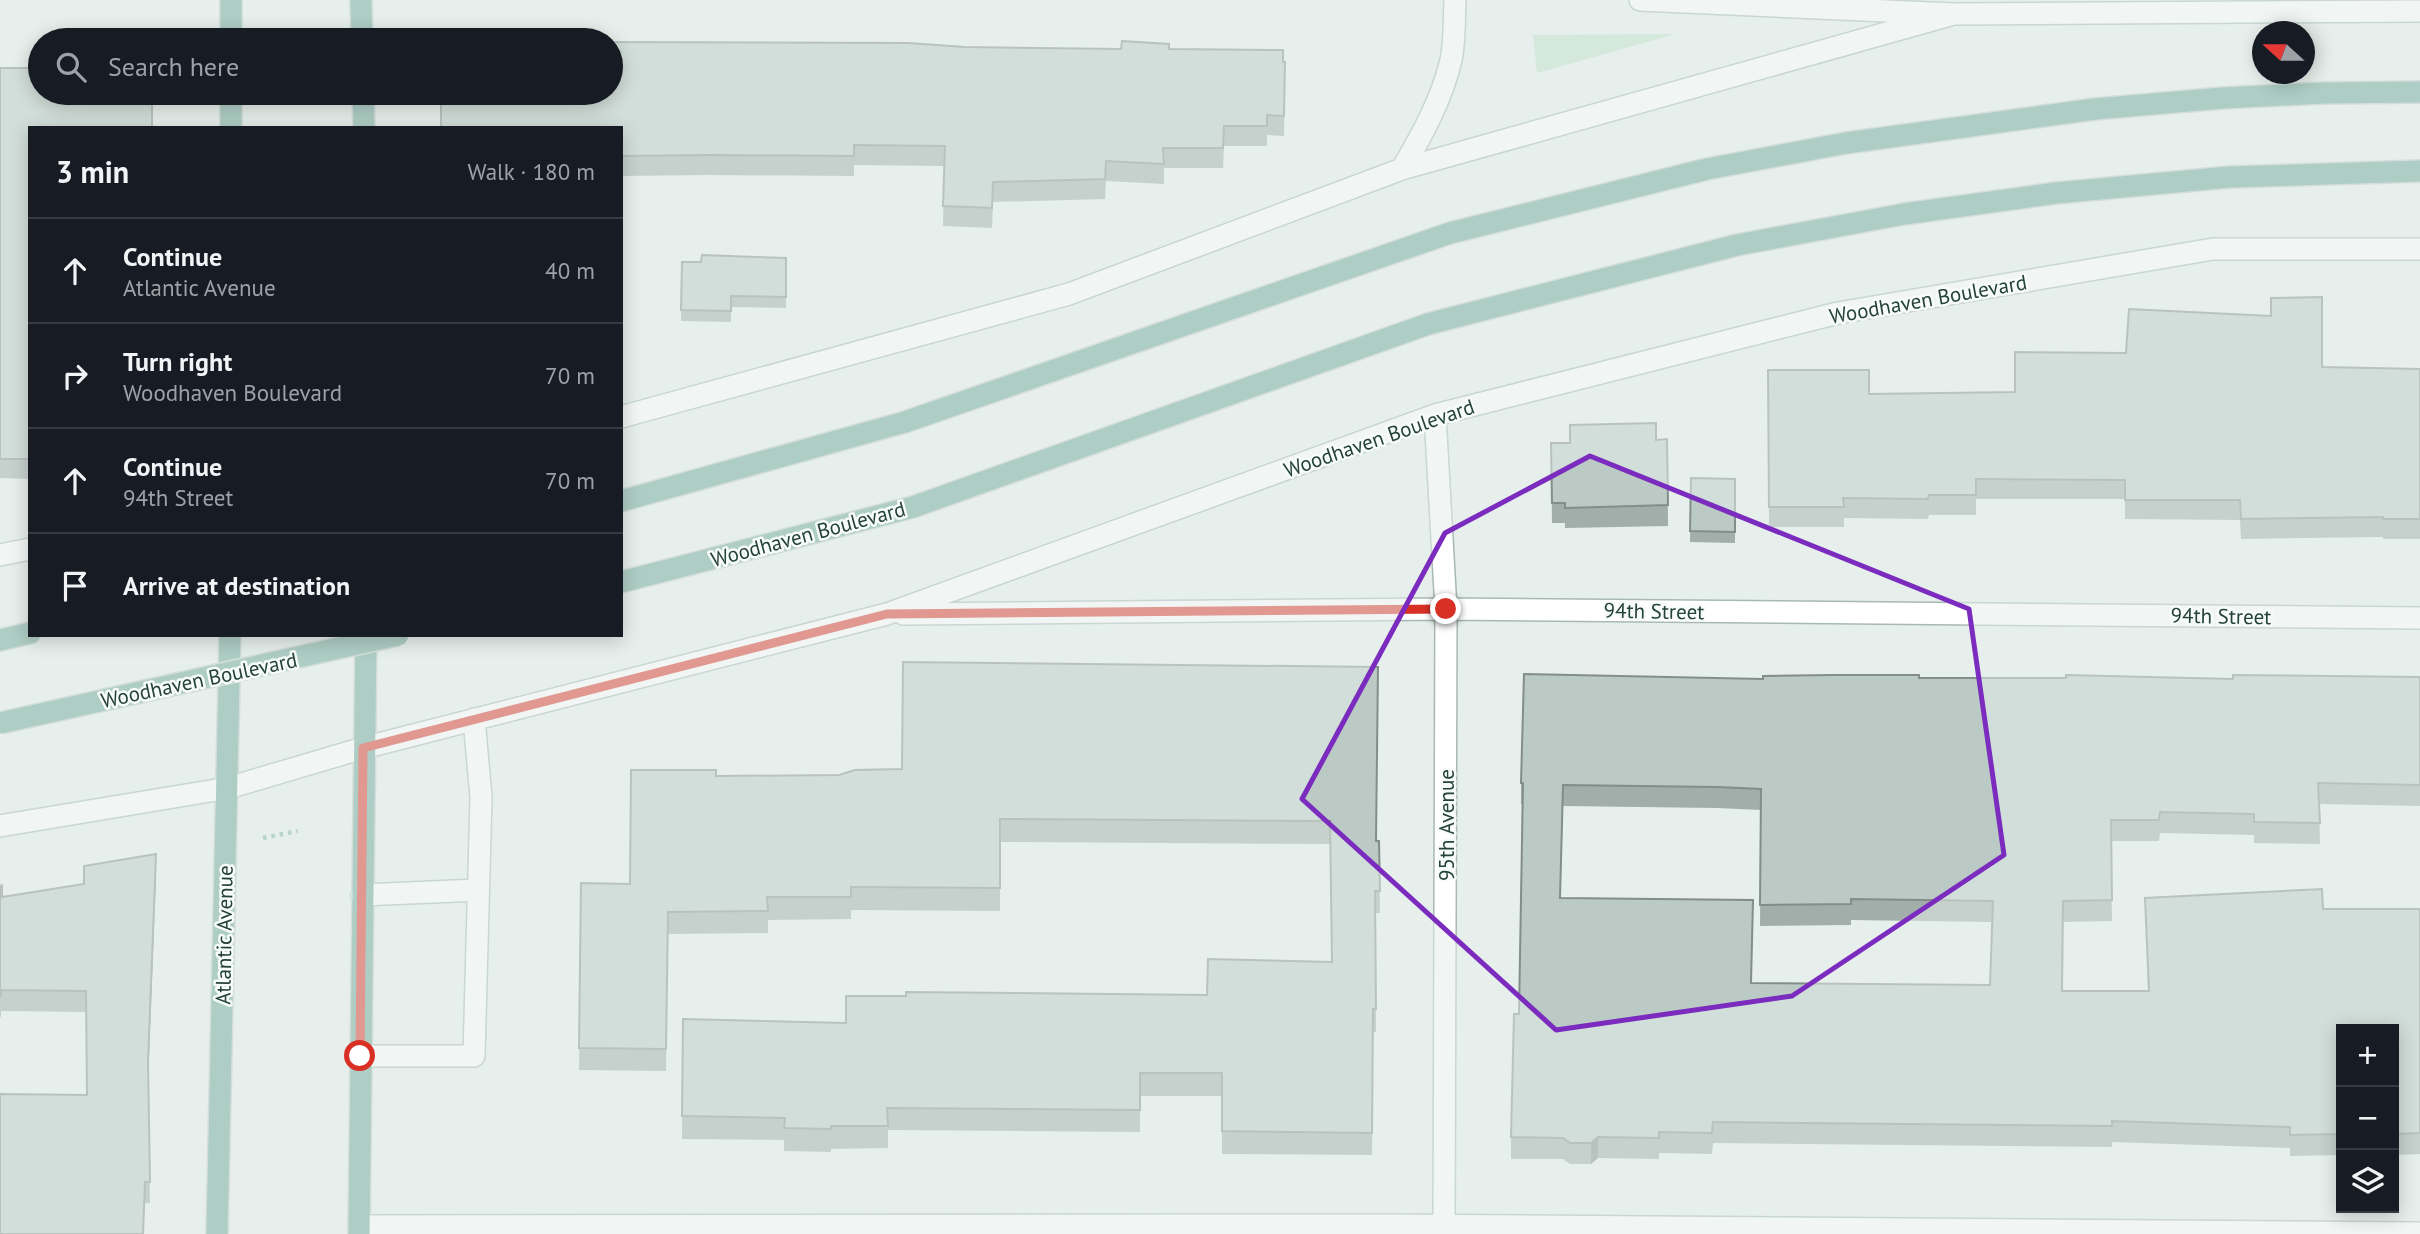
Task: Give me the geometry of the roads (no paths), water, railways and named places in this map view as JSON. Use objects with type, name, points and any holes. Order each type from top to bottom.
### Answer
[{"type":"main road","points":[[231,0],[231,28]]},
{"type":"main road","points":[[361,0],[362,28]]},
{"type":"main road","points":[[623,500],[905,422],[1450,233],[1707,169],[1846,143],[2095,109],[2324,93],[2420,92]]},
{"type":"main road","points":[[231,105],[231,126]]},
{"type":"main road","points":[[363,105],[364,126]]},
{"type":"main road","name":"Woodhaven Boulevard","points":[[623,581],[913,507],[1428,324],[1737,245],[1904,214],[2056,193],[2230,177],[2420,171]]},
{"type":"main road","points":[[0,640],[28,633]]},
{"type":"main road","name":"Atlantic Avenue","points":[[217,1234],[230,637]]},
{"type":"main road","points":[[359,1230],[366,637]]},
{"type":"main road","name":"Woodhaven Boulevard","points":[[0,723],[389,637]]},
{"type":"street","points":[[1402,169],[1428,124],[1444,83],[1451,58],[1455,0]]},
{"type":"street","points":[[1640,0],[1954,14],[2420,11]]},
{"type":"street","points":[[623,416],[1069,294],[1402,169],[1954,14]]},
{"type":"street","name":"Woodhaven Boulevard","points":[[228,788],[363,748],[887,614],[1435,415],[1838,313],[2213,249],[2420,249]]},
{"type":"street","name":"95th Avenue","points":[[1435,415],[1446,609],[1444,1230]]},
{"type":"street","points":[[0,555],[28,549]]},
{"type":"street","name":"94th Street","points":[[887,614],[1446,609],[2420,618]]},
{"type":"street","points":[[360,1056],[474,1056],[481,797],[474,719]]},
{"type":"street","points":[[0,826],[228,788]]},
{"type":"street","points":[[362,895],[478,890]]},
{"type":"street","points":[[359,1230],[2420,1233]]}]
